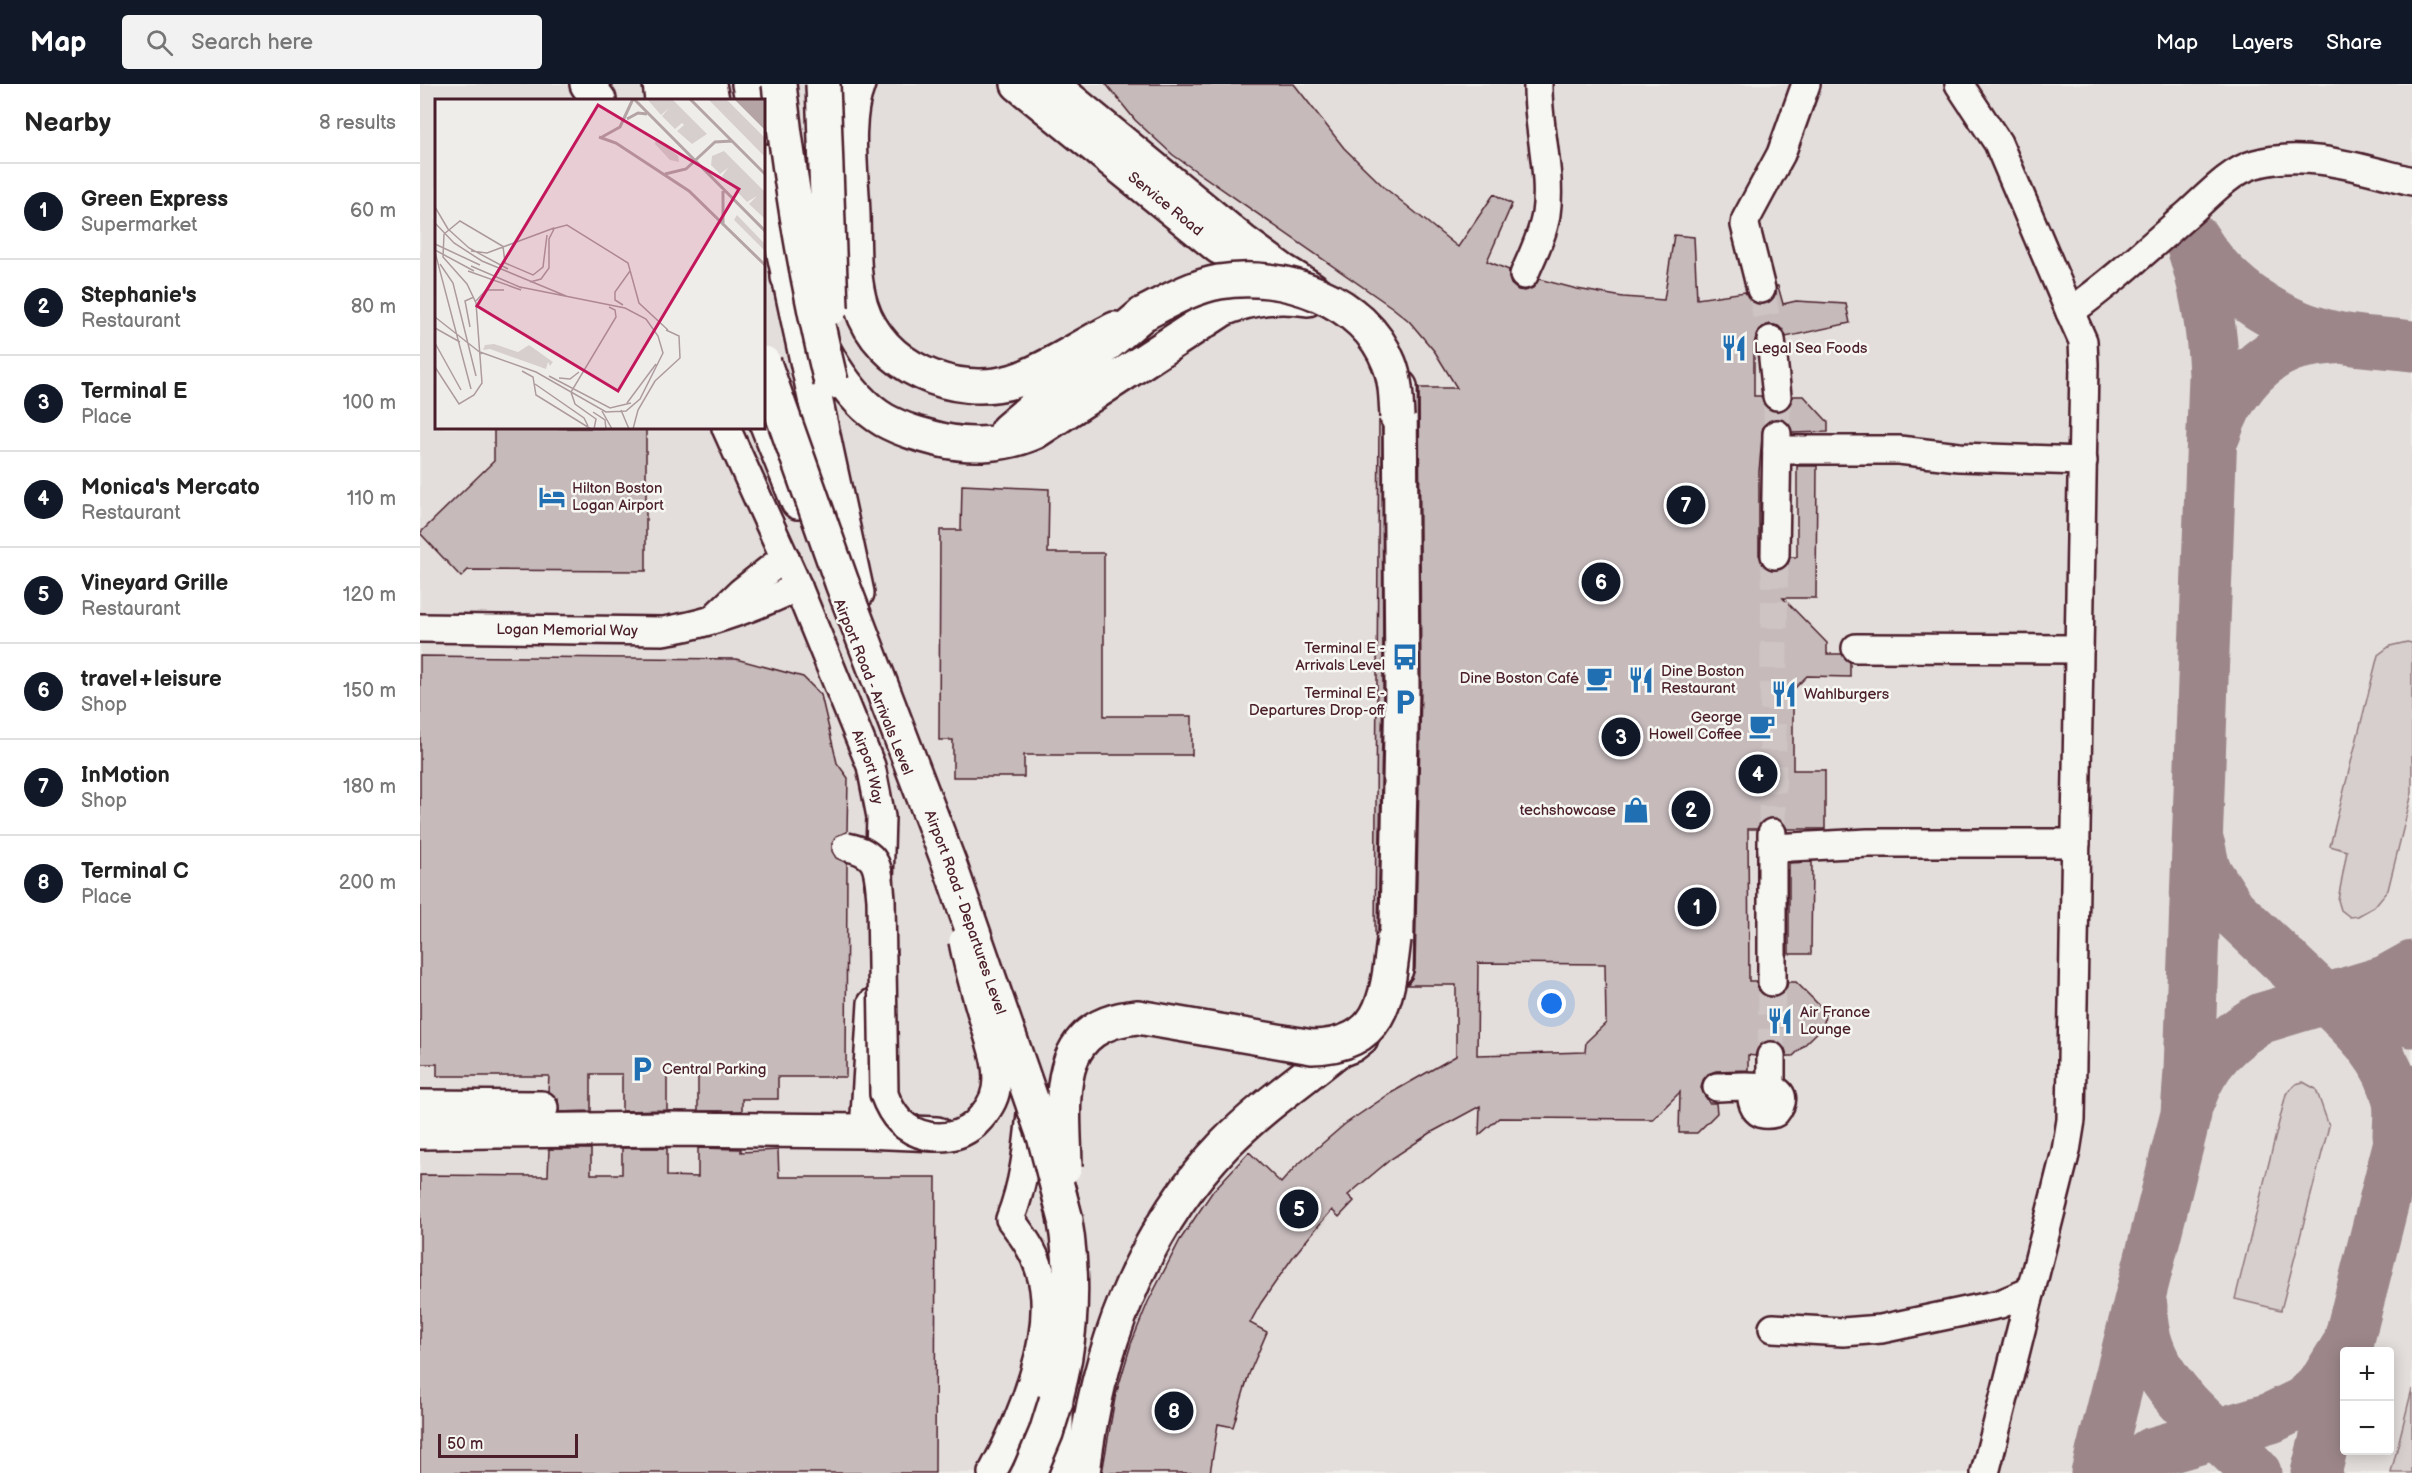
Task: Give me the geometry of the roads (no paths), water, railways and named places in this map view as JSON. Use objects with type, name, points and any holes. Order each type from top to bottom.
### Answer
[{"type":"main road","points":[[585,84],[598,99]]},
{"type":"main road","points":[[660,84],[662,99]]},
{"type":"main road","points":[[683,84],[686,99]]},
{"type":"main road","points":[[709,84],[712,99]]},
{"type":"main road","points":[[749,84],[752,99]]},
{"type":"main road","points":[[779,84],[795,207],[831,382],[848,504],[882,699]]},
{"type":"main road","points":[[823,84],[831,382]]},
{"type":"main road","points":[[858,84],[852,98],[850,125],[855,278],[861,307],[870,328],[890,352],[915,370],[941,381],[975,386],[992,386],[1014,380],[1195,289],[1217,282],[1238,280],[1276,281],[1308,290],[1350,313],[1380,346],[1389,363],[1394,380],[1397,406],[1398,565],[1395,912],[1391,963],[1379,1014],[1361,1035],[1330,1046],[1312,1047],[1138,1017],[1123,1018],[1091,1033],[1070,1059],[1065,1077],[1066,1220]]},
{"type":"main road","name":"Service Road","points":[[1018,84],[1219,247],[1329,301]]},
{"type":"main road","points":[[1051,84],[1256,252],[1350,314],[1379,340],[1391,358],[1398,378],[1401,408],[1401,725],[1396,974],[1389,1007],[1379,1024],[1352,1045],[1337,1051],[1255,1117],[1225,1145],[1198,1175],[1165,1222],[1140,1270],[1106,1356],[1092,1410],[1083,1473]]},
{"type":"main road","points":[[765,166],[882,699]]},
{"type":"main road","points":[[1219,247],[1234,270],[1236,282],[1234,295],[1223,309]]},
{"type":"main road","points":[[788,277],[814,331],[842,378],[872,411],[892,424],[921,435],[957,443],[988,443],[1022,437],[1041,429],[1223,309],[1258,297],[1282,296],[1329,301]]},
{"type":"main road","points":[[988,443],[1024,416],[1143,314]]},
{"type":"main road","name":"Airport Road - Departures Level","points":[[765,366],[882,699],[949,862],[1044,1136],[1066,1220],[1071,1267],[1071,1319],[1067,1352],[1056,1401],[1043,1441],[1028,1473]]},
{"type":"main road","name":"Airport Road - Arrivals Level","points":[[765,419],[882,699],[962,906],[1032,1102],[1056,1178]]},
{"type":"main road","points":[[420,1132],[667,1129],[950,1134],[970,1126],[986,1112],[994,1096],[997,1076],[962,906]]},
{"type":"main road","points":[[1054,1473],[1056,1401],[1068,1344],[1071,1278],[1065,1221],[1056,1178],[1067,1077],[1072,1059],[1085,1041],[1117,1021],[1133,1016],[1156,1018],[1337,1051]]},
{"type":"main road","points":[[420,1107],[548,1108],[667,1129]]},
{"type":"street","points":[[585,84],[588,99]]},
{"type":"street","points":[[1524,276],[1546,213],[1546,183],[1538,84]]},
{"type":"street","points":[[1761,289],[1745,225],[1746,219],[1781,154],[1806,84]]},
{"type":"street","points":[[1959,84],[1998,143],[2083,341],[2083,461],[2071,1120],[2066,1151],[1986,1473]]},
{"type":"street","points":[[2070,312],[2232,176],[2254,164],[2283,160],[2324,160],[2412,181]]},
{"type":"street","points":[[1771,340],[1777,396]]},
{"type":"street","name":"Airport Way","points":[[726,429],[798,587],[862,745],[877,791],[882,834],[864,1131]]},
{"type":"street","points":[[1775,555],[1777,441],[1959,457],[2083,461]]},
{"type":"street","points":[[712,620],[741,592],[785,557]]},
{"type":"street","name":"Logan Memorial Way","points":[[420,628],[663,631],[743,611],[798,587]]},
{"type":"street","points":[[1856,648],[2079,649]]},
{"type":"street","points":[[1779,977],[1772,841],[2076,843]]},
{"type":"street","points":[[847,847],[866,852],[871,856],[878,870],[881,910],[884,1094],[894,1116],[903,1125],[919,1133],[942,1138],[955,1136],[972,1126],[988,1109],[996,1087],[995,1063],[968,966],[949,862]]},
{"type":"street","points":[[1717,1087],[1761,1087],[1771,1056]]},
{"type":"street","points":[[992,1473],[1016,1427],[1028,1395],[1045,1318],[1044,1288],[1039,1268],[1025,1238],[1010,1219],[1024,1173],[1032,1102]]},
{"type":"street","points":[[1773,1328],[1843,1332],[1881,1329],[2000,1304],[2031,1291]]},
{"type":"tunnel","points":[[1761,289],[1771,340]]},
{"type":"tunnel","points":[[1777,396],[1777,433]]},
{"type":"tunnel","points":[[1772,833],[1775,555]]},
{"type":"tunnel","points":[[1771,1056],[1772,982]]},
{"type":"place","name":"Legal Sea Foods","points":[[1734,348]]},
{"type":"place","name":"Hilton Boston Logan Airport","points":[[552,497]]},
{"type":"place","name":"InMotion","points":[[1686,505]]},
{"type":"place","name":"travel+leisure","points":[[1601,582]]},
{"type":"place","name":"Terminal E - Arrivals Level","points":[[1405,657]]},
{"type":"place","name":"Dine Boston Café","points":[[1599,678]]},
{"type":"place","name":"Dine Boston Restaurant","points":[[1641,680]]},
{"type":"place","name":"Wahlburgers","points":[[1784,694]]},
{"type":"place","name":"Terminal E - Departures Drop-off","points":[[1405,702]]},
{"type":"place","name":"George Howell Coffee","points":[[1762,726]]},
{"type":"place","name":"Terminal E","points":[[1621,737]]},
{"type":"place","name":"Monica's Mercato","points":[[1758,774]]},
{"type":"place","name":"techshowcase","points":[[1636,810]]},
{"type":"place","name":"Stephanie's","points":[[1691,810]]},
{"type":"place","name":"Green Express","points":[[1697,907]]},
{"type":"place","name":"Air France Lounge","points":[[1780,1021]]},
{"type":"place","name":"Central Parking","points":[[642,1069]]},
{"type":"place","name":"Vineyard Grille","points":[[1299,1209]]},
{"type":"place","name":"Terminal C","points":[[1174,1411]]}]
